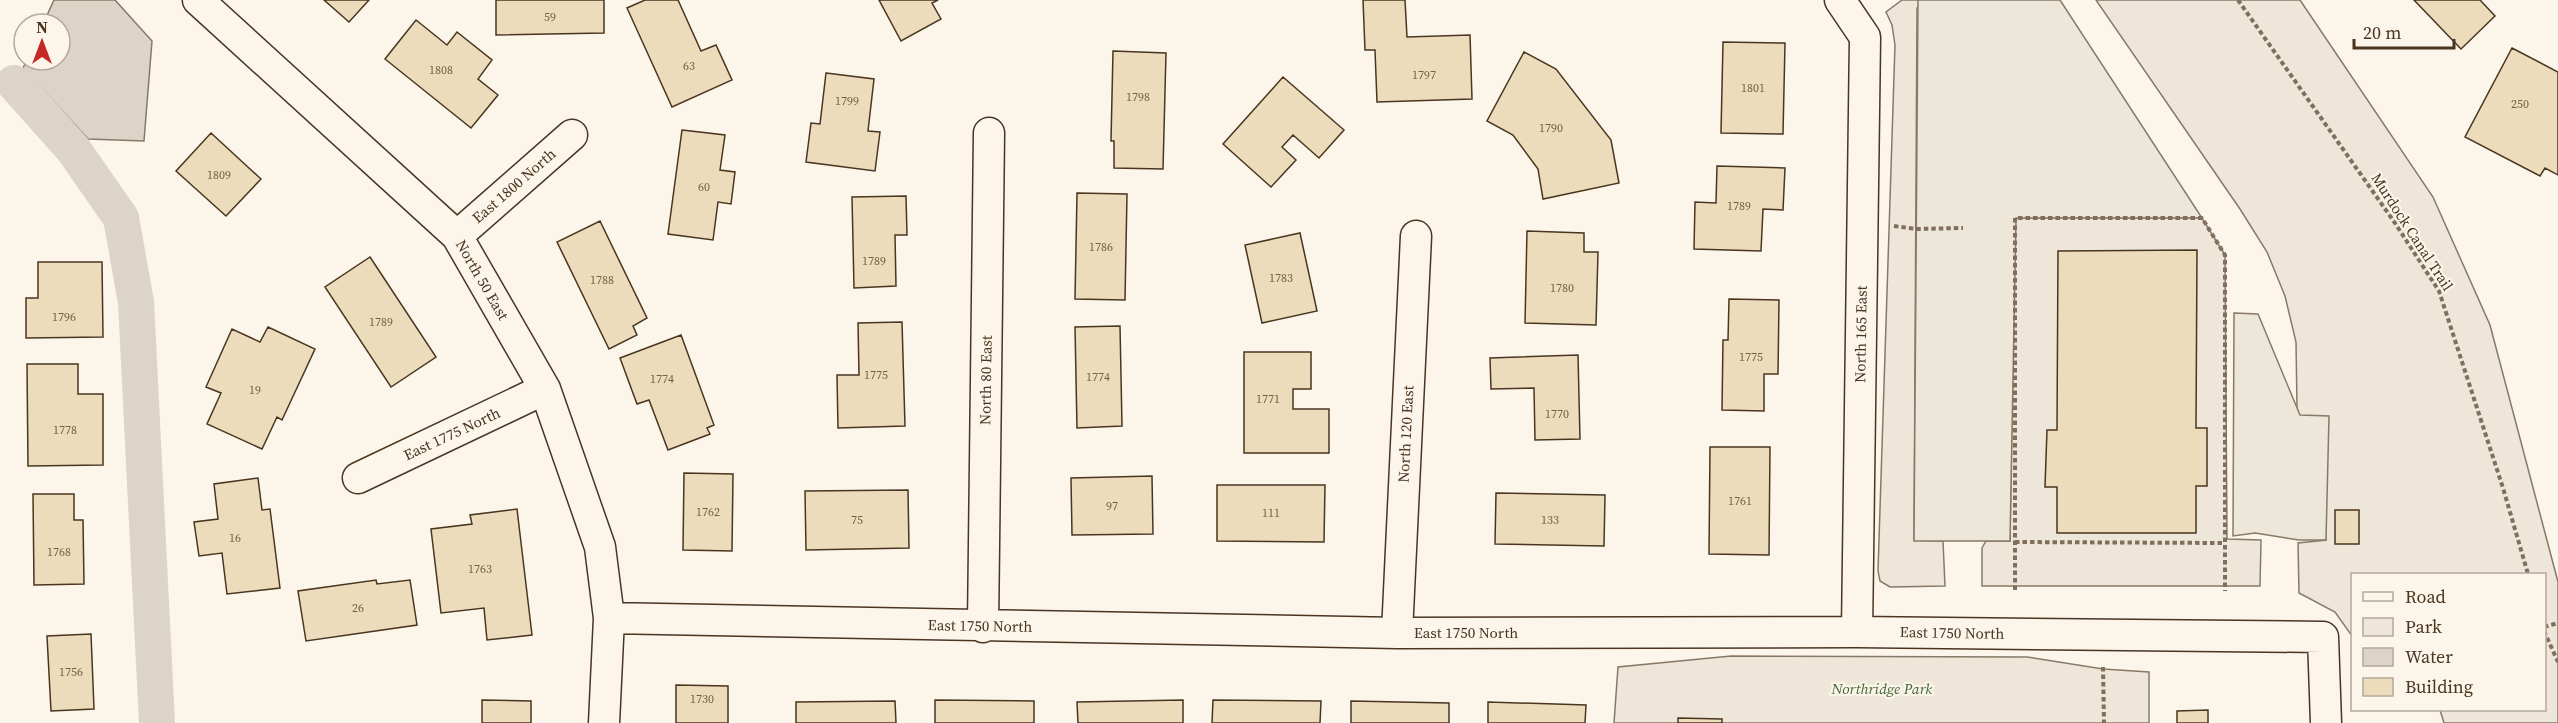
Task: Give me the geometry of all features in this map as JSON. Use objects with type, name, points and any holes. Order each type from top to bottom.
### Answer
[{"type":"street","name":"North 50 East","points":[[198,0],[457,236],[545,389],[600,547],[609,618],[604,723]]},
{"type":"street","name":"North 165 East","points":[[1840,0],[1865,37],[1857,632]]},
{"type":"street","name":"North 80 East","points":[[983,627],[989,132]]},
{"type":"street","name":"East 1800 North","points":[[457,236],[572,135]]},
{"type":"street","name":"North 120 East","points":[[1397,633],[1416,236]]},
{"type":"street","name":"East 1775 North","points":[[358,478],[545,389]]},
{"type":"street","name":"East 1750 North","points":[[609,618],[983,627],[1397,633],[1857,632],[2324,637],[2326,723]]},
{"type":"path","name":"Murdock Canal Trail","points":[[2238,0],[2388,213],[2439,291],[2503,488],[2528,573]]},
{"type":"path","points":[[2015,590],[2015,218],[2202,218],[2225,255],[2225,591]]},
{"type":"path","points":[[1890,225],[1916,229],[1963,228]]},
{"type":"path","points":[[2015,542],[2225,543]]},
{"type":"path","points":[[2546,634],[2558,662]]},
{"type":"path","points":[[2103,657],[2104,723]]},
{"type":"green space","points":[[1902,0],[1926,0],[1917,8],[1914,540],[1943,541],[1945,586],[1890,587],[1880,581],[1878,571],[1895,45],[1892,25],[1886,12]]},
{"type":"green space","points":[[2096,0],[2300,0],[2433,197],[2490,325],[2558,582],[2558,723],[2444,723],[2440,711],[2546,711],[2546,573],[2351,573],[2351,635],[2335,612],[2299,593],[2298,543],[2326,540],[2297,408],[2296,342],[2285,296],[2267,252],[2240,209]]},
{"type":"green space","points":[[2015,218],[2202,218],[2225,255],[2227,539],[2261,540],[2260,586],[1982,586],[1982,548],[1986,541],[2010,541]]},
{"type":"green space","name":"Northridge Park","points":[[1731,656],[2027,657],[2103,669],[2149,672],[2149,723],[1614,723],[1618,667]]},
{"type":"shaded area","points":[[1918,0],[2060,0],[2202,218],[2016,218],[2010,541],[1914,541]]},
{"type":"shaded area","points":[[2234,313],[2258,314],[2300,415],[2329,416],[2326,540],[2299,540],[2255,533],[2233,536]]},
{"type":"water","points":[[54,0],[115,0],[152,41],[144,141],[88,139],[27,72],[72,72],[72,12],[48,12]]},
{"type":"building","points":[[324,0],[369,0],[349,22]]},
{"type":"building","points":[[496,0],[604,0],[604,33],[496,35]]},
{"type":"building","points":[[645,0],[678,0],[701,51],[716,45],[732,80],[672,107],[627,8]]},
{"type":"building","points":[[879,0],[938,0],[932,3],[941,19],[901,41]]},
{"type":"building","points":[[1363,0],[1405,0],[1407,37],[1470,35],[1472,99],[1377,102],[1375,50],[1365,50]]},
{"type":"building","points":[[2414,0],[2480,0],[2495,16],[2461,49]]},
{"type":"building","points":[[416,20],[447,45],[457,32],[492,60],[478,79],[498,95],[471,128],[385,59]]},
{"type":"building","points":[[1723,42],[1785,43],[1783,134],[1721,133]]},
{"type":"building","points":[[2512,48],[2558,72],[2558,175],[2545,168],[2540,176],[2465,137]]},
{"type":"building","points":[[1113,51],[1166,53],[1163,169],[1114,168],[1114,141],[1111,141]]},
{"type":"building","points":[[1524,52],[1556,69],[1611,140],[1619,183],[1543,199],[1538,169],[1513,135],[1487,121]]},
{"type":"building","points":[[826,73],[874,79],[868,131],[880,132],[875,171],[806,162],[811,123],[820,124]]},
{"type":"building","points":[[1283,77],[1344,130],[1319,158],[1293,135],[1282,147],[1296,160],[1271,187],[1223,144]]},
{"type":"building","points":[[682,130],[725,135],[720,170],[735,172],[731,204],[718,202],[713,240],[668,234]]},
{"type":"building","points":[[211,133],[261,179],[226,216],[176,171]]},
{"type":"building","points":[[1717,166],[1785,168],[1783,210],[1763,209],[1761,251],[1694,249],[1695,202],[1716,203]]},
{"type":"building","points":[[1077,193],[1127,194],[1125,300],[1075,299]]},
{"type":"building","points":[[906,196],[907,235],[895,235],[896,286],[854,288],[852,197]]},
{"type":"building","points":[[600,221],[647,318],[633,326],[637,335],[609,349],[557,242]]},
{"type":"building","points":[[1527,231],[1584,233],[1584,252],[1598,252],[1596,325],[1525,323]]},
{"type":"building","points":[[1300,233],[1317,311],[1262,323],[1245,245]]},
{"type":"building","points":[[2197,250],[2196,428],[2207,428],[2207,486],[2196,486],[2196,533],[2057,533],[2057,487],[2045,487],[2047,430],[2057,430],[2058,251]]},
{"type":"building","points":[[370,257],[436,357],[391,387],[325,287]]},
{"type":"building","points":[[38,262],[102,262],[103,337],[26,338],[26,298],[38,298]]},
{"type":"building","points":[[1729,299],[1779,300],[1778,374],[1764,374],[1764,411],[1722,410],[1723,340],[1728,340]]},
{"type":"building","points":[[902,322],[905,426],[838,428],[837,375],[859,375],[858,323]]},
{"type":"building","points":[[1120,326],[1122,426],[1077,428],[1075,327]]},
{"type":"building","points":[[268,327],[315,349],[282,420],[277,417],[262,449],[207,424],[221,393],[206,387],[232,329],[260,342]]},
{"type":"building","points":[[681,335],[714,425],[707,428],[710,434],[668,450],[649,400],[637,404],[620,358]]},
{"type":"building","points":[[1244,352],[1311,352],[1311,389],[1293,389],[1293,409],[1329,409],[1329,453],[1244,453]]},
{"type":"building","points":[[1578,355],[1580,439],[1535,440],[1534,388],[1491,389],[1490,358]]},
{"type":"building","points":[[27,364],[78,364],[78,394],[103,394],[103,465],[28,466]]},
{"type":"building","points":[[1710,447],[1770,447],[1769,555],[1709,554]]},
{"type":"building","points":[[684,473],[733,474],[732,551],[683,550]]},
{"type":"building","points":[[1152,476],[1153,534],[1072,535],[1071,478]]},
{"type":"building","points":[[258,478],[262,510],[270,509],[280,588],[227,594],[222,553],[199,556],[194,522],[218,519],[214,484]]},
{"type":"building","points":[[1217,485],[1325,485],[1324,542],[1217,541]]},
{"type":"building","points":[[908,490],[909,548],[806,550],[805,491]]},
{"type":"building","points":[[1496,493],[1605,495],[1604,546],[1495,544]]},
{"type":"building","points":[[33,494],[74,494],[74,520],[83,520],[84,584],[34,585]]},
{"type":"building","points":[[517,509],[532,635],[487,640],[484,608],[441,613],[431,529],[472,524],[470,515]]},
{"type":"building","points":[[2335,510],[2359,510],[2359,544],[2335,544]]},
{"type":"building","points":[[376,580],[377,584],[410,580],[417,625],[306,641],[298,591]]},
{"type":"building","points":[[91,634],[94,709],[51,711],[47,636]]},
{"type":"building","points":[[676,685],[728,686],[728,723],[676,723]]},
{"type":"building","points":[[482,700],[531,701],[531,723],[482,723]]},
{"type":"building","points":[[935,700],[1034,701],[1034,723],[935,723]]},
{"type":"building","points":[[1183,700],[1183,723],[1078,723],[1077,702]]},
{"type":"building","points":[[1213,700],[1321,701],[1320,723],[1212,723]]},
{"type":"building","points":[[895,701],[896,723],[796,723],[796,702]]},
{"type":"building","points":[[1351,701],[1449,703],[1449,723],[1351,723]]},
{"type":"building","points":[[1488,702],[1586,705],[1585,723],[1488,723]]},
{"type":"building","points":[[2208,710],[2208,723],[2177,723],[2177,711]]},
{"type":"building","points":[[1678,718],[1722,719],[1722,723],[1678,723]]},
{"type":"waterway","points":[[14,83],[73,149],[121,218],[136,302],[157,723]]}]
